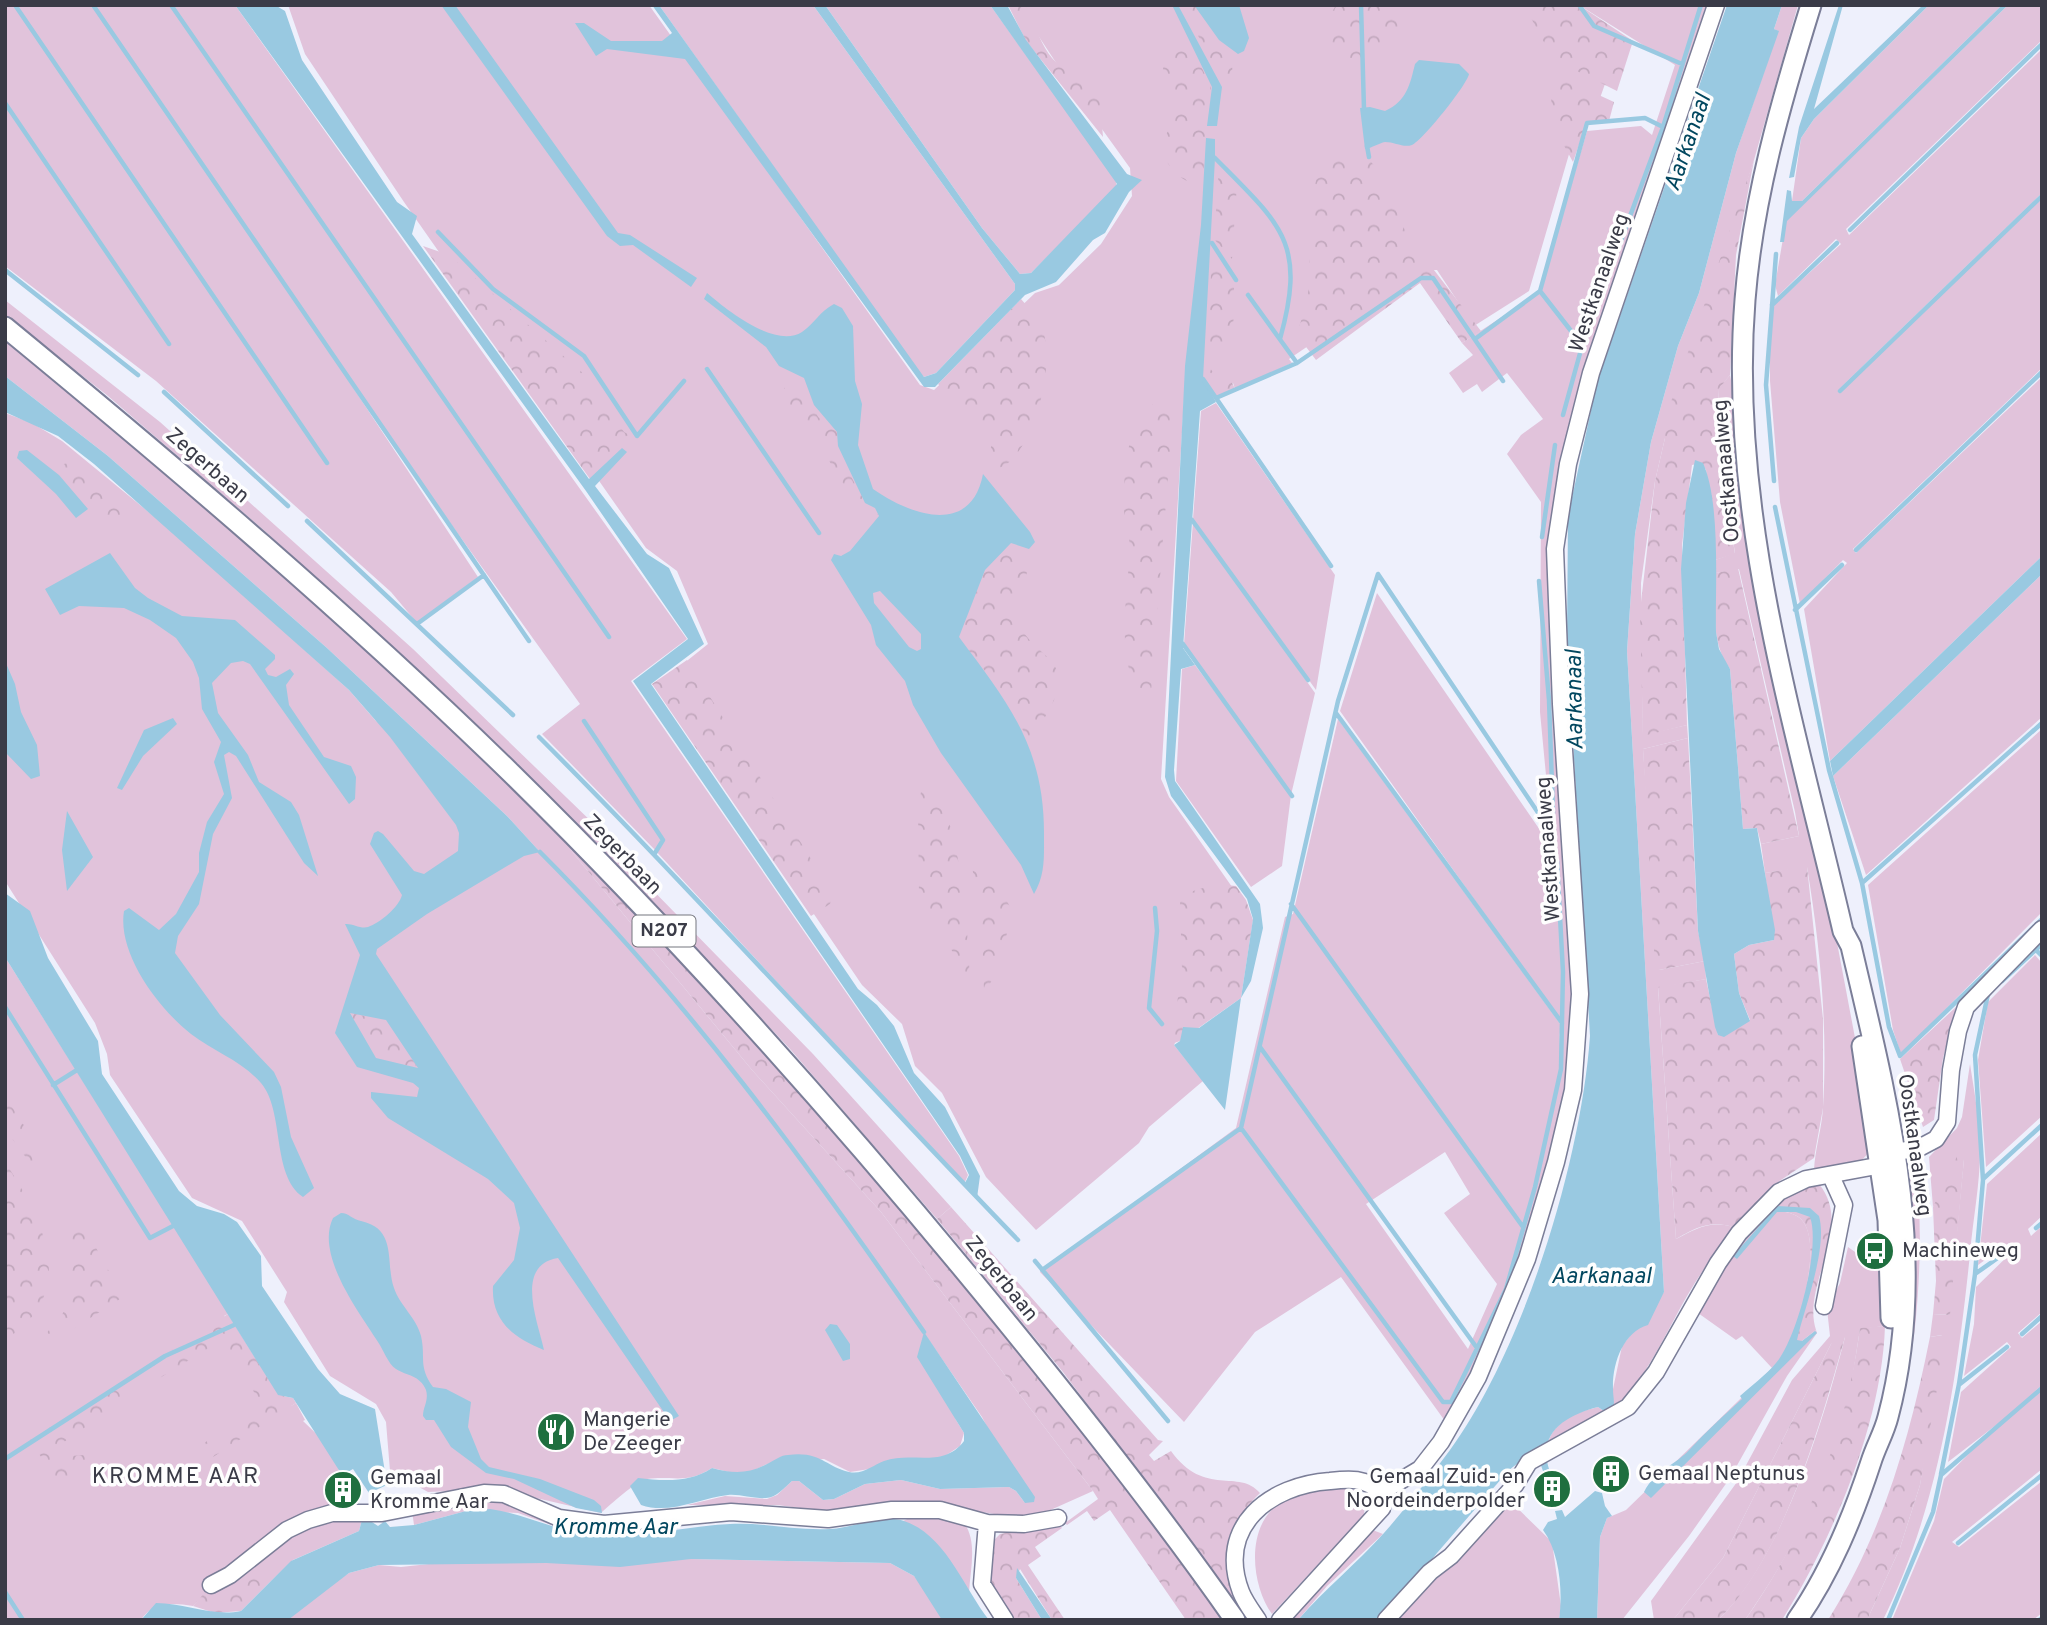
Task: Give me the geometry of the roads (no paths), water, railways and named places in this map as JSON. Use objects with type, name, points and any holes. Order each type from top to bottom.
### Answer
[{"type":"main road","name":"Oostkanaalweg","points":[[1797,1620],[1835,1555],[1889,1415],[1903,1325],[1905,1264],[1851,946],[1843,931],[1761,576],[1744,434],[1745,300],[1758,202],[1778,114],[1811,5]]},
{"type":"main road","name":"Zegerbaan","points":[[5,327],[189,480],[349,621],[590,853],[770,1043],[916,1212],[1072,1403],[1235,1620]]},
{"type":"street","name":"Westkanaalweg","points":[[1380,1493],[1420,1469],[1441,1442],[1478,1377],[1527,1259],[1556,1162],[1573,1090],[1580,994],[1556,608],[1558,526],[1568,464],[1591,373],[1716,5]]},
{"type":"street","points":[[1386,1620],[1430,1572],[1454,1553],[1542,1454],[1628,1407],[1656,1373],[1718,1263],[1779,1192],[1805,1179],[1831,1176],[1928,1145],[1943,1131],[1947,1122],[1958,1031],[1966,1007],[2042,929]]},
{"type":"street","points":[[1824,1306],[1844,1205],[1831,1176]]},
{"type":"street","points":[[1258,1620],[1242,1594],[1236,1577],[1236,1552],[1242,1532],[1252,1514],[1274,1494],[1298,1485],[1362,1480],[1380,1493],[1382,1508],[1280,1620]]},
{"type":"street","points":[[211,1585],[230,1575],[298,1525],[332,1513],[363,1513],[446,1503],[484,1493],[504,1494],[559,1518],[604,1524],[731,1512],[828,1519],[892,1510],[940,1510],[987,1522],[1024,1524],[1058,1518]]},
{"type":"street","points":[[987,1522],[982,1584],[1005,1620]]},
{"type":"water","points":[[235,5],[275,5],[285,11],[302,60],[397,202],[417,216],[412,234],[589,479],[622,448],[627,452],[595,486],[647,554],[669,568],[704,644],[651,684],[858,989],[877,1005],[894,1026],[914,1073],[945,1107],[980,1176],[977,1198],[964,1185],[969,1175],[960,1156],[633,681],[688,639],[586,491]]},
{"type":"water","points":[[441,5],[455,5],[618,233],[630,235],[697,278],[691,287],[633,245],[620,246],[607,236]]},
{"type":"water","points":[[652,5],[659,5],[924,377],[936,373],[1015,290],[1015,284],[813,5],[825,5],[982,228],[1020,274],[1031,273],[1117,184],[990,5],[1007,5],[1026,40],[1127,174],[1142,180],[1129,192],[1105,233],[1093,240],[1056,282],[1025,295],[935,387],[924,387],[685,59],[607,49],[596,56],[575,23],[584,23],[611,41],[662,41],[672,33]]},
{"type":"water","points":[[1172,5],[1178,5],[1222,87],[1217,126],[1207,126],[1212,87]]},
{"type":"water","points":[[1194,5],[1239,5],[1249,38],[1244,51],[1238,54],[1219,40]]},
{"type":"water","name":"Aarkanaal","points":[[1727,5],[1782,5],[1774,29],[1779,31],[1736,153],[1699,293],[1678,346],[1651,442],[1635,534],[1627,651],[1664,1292],[1648,1325],[1632,1334],[1621,1350],[1613,1379],[1613,1410],[1607,1413],[1598,1407],[1587,1410],[1557,1427],[1547,1445],[1549,1469],[1543,1471],[1539,1460],[1530,1454],[1509,1470],[1510,1484],[1449,1553],[1437,1553],[1382,1620],[1298,1620],[1393,1523],[1450,1450],[1477,1408],[1502,1360],[1524,1307],[1561,1195],[1575,1140],[1590,1036],[1567,637],[1568,516],[1597,383]]},
{"type":"water","points":[[1839,5],[1843,5],[1814,109],[1923,5],[1929,5],[1814,119],[1801,138],[1794,177],[1789,178],[1799,127]]},
{"type":"water","points":[[2002,5],[2008,5],[1787,221],[1784,242],[1780,242],[1787,190],[1791,191],[1792,201],[1802,201]]},
{"type":"water","points":[[1419,60],[1459,64],[1469,74],[1434,124],[1412,145],[1385,142],[1365,149],[1360,108],[1370,107],[1385,111],[1392,107],[1403,97]]},
{"type":"water","points":[[1206,138],[1215,139],[1215,158],[1203,379],[1216,402],[1200,411],[1183,648],[1195,665],[1181,669],[1174,770],[1175,781],[1260,904],[1263,928],[1251,981],[1241,998],[1253,919],[1247,899],[1171,796],[1165,777],[1185,366],[1201,225]]},
{"type":"water","points":[[707,293],[726,309],[765,332],[791,336],[802,332],[834,304],[842,308],[853,326],[855,381],[862,404],[858,445],[873,489],[921,512],[937,515],[953,513],[966,507],[976,494],[983,474],[1030,532],[1035,542],[1029,549],[1011,543],[985,570],[959,637],[1008,706],[1031,752],[1043,806],[1044,837],[1042,873],[1034,894],[1021,865],[941,753],[913,705],[905,681],[876,645],[871,625],[831,560],[834,554],[841,556],[850,551],[879,516],[875,508],[865,503],[838,446],[837,432],[814,405],[804,378],[779,366],[766,347],[704,299]],"holes":[[[880,591],[921,634],[921,649],[917,651],[909,647],[874,603],[873,593]]]},
{"type":"water","points":[[5,376],[108,456],[327,648],[507,816],[540,852],[524,856],[427,914],[377,949],[376,954],[679,1416],[670,1421],[558,1258],[545,1263],[536,1271],[533,1283],[534,1310],[544,1350],[523,1340],[506,1327],[496,1309],[493,1286],[514,1260],[520,1228],[514,1203],[488,1179],[388,1118],[371,1098],[371,1092],[417,1097],[419,1088],[413,1083],[357,1067],[335,1033],[360,955],[345,924],[365,927],[373,925],[393,909],[402,895],[370,844],[374,833],[378,831],[383,834],[414,871],[424,874],[458,851],[459,833],[456,825],[390,737],[349,690],[94,464],[58,436],[5,412]],"holes":[[[350,1013],[386,1020],[418,1068],[376,1058]]]},
{"type":"water","points":[[27,450],[59,475],[88,509],[76,518],[56,494],[17,458],[19,451]]},
{"type":"water","points":[[1695,460],[1703,463],[1709,480],[1715,522],[1716,632],[1719,649],[1730,669],[1743,829],[1757,828],[1775,930],[1774,940],[1749,945],[1734,954],[1739,993],[1750,1021],[1724,1037],[1718,1035],[1715,1027],[1698,931],[1681,569],[1686,503]]},
{"type":"water","points":[[110,553],[135,588],[148,598],[182,616],[235,620],[275,655],[275,659],[265,669],[268,675],[276,677],[290,669],[294,674],[286,685],[289,705],[324,757],[351,766],[356,777],[355,799],[349,804],[250,664],[243,661],[231,663],[212,683],[218,713],[248,755],[259,782],[291,802],[299,815],[318,876],[304,863],[236,756],[229,752],[224,755],[232,798],[213,834],[199,904],[178,936],[175,953],[220,1015],[274,1072],[281,1087],[291,1137],[314,1188],[303,1197],[286,1174],[273,1110],[261,1083],[245,1068],[191,1034],[166,1010],[143,979],[127,945],[124,911],[129,908],[159,930],[176,914],[199,872],[199,853],[207,822],[224,794],[214,762],[221,742],[202,709],[199,678],[193,662],[176,638],[150,620],[124,608],[79,606],[60,615],[45,589]]},
{"type":"water","points":[[2042,556],[2042,574],[1833,776],[1830,761]]},
{"type":"water","points":[[5,661],[15,684],[21,712],[37,745],[40,776],[31,779],[5,752]]},
{"type":"water","points":[[173,718],[177,724],[143,756],[122,790],[117,788],[144,730]]},
{"type":"water","points":[[67,811],[93,857],[67,891],[62,850]]},
{"type":"water","points":[[5,893],[30,911],[48,958],[98,1041],[102,1074],[179,1191],[197,1206],[224,1214],[237,1222],[261,1256],[262,1286],[318,1369],[340,1394],[375,1409],[387,1485],[369,1493],[353,1469],[342,1475],[293,1398],[278,1395],[5,957]]},
{"type":"water","points":[[1241,998],[1225,1110],[1174,1045],[1180,1041],[1183,1027],[1199,1028]]},
{"type":"water","points":[[1777,1206],[1810,1208],[1819,1216],[1821,1229],[1818,1261],[1797,1340],[1802,1341],[1815,1331],[1817,1333],[1651,1498],[1644,1492],[1654,1478],[1685,1454],[1742,1399],[1740,1396],[1776,1363],[1792,1334],[1810,1270],[1813,1231],[1810,1217],[1796,1212],[1777,1212],[1737,1259],[1733,1256]]},
{"type":"water","points":[[341,1213],[373,1225],[385,1239],[394,1288],[421,1336],[423,1362],[428,1380],[433,1387],[446,1389],[471,1402],[468,1427],[481,1459],[489,1467],[540,1479],[594,1500],[601,1506],[602,1513],[576,1508],[514,1479],[486,1473],[451,1447],[434,1420],[426,1420],[423,1416],[426,1390],[417,1379],[391,1364],[334,1266],[329,1233],[333,1218]]},
{"type":"water","points":[[830,1324],[837,1325],[850,1344],[850,1359],[843,1361],[825,1330]]},
{"type":"water","points":[[924,1332],[1035,1497],[1034,1502],[1025,1503],[1016,1491],[1009,1487],[940,1489],[901,1480],[865,1484],[834,1499],[823,1500],[799,1481],[792,1481],[770,1498],[728,1495],[674,1507],[652,1508],[641,1505],[630,1486],[638,1478],[686,1479],[712,1468],[734,1472],[748,1471],[785,1455],[809,1455],[854,1473],[895,1458],[947,1455],[964,1441],[964,1433],[917,1357]]},
{"type":"water","points":[[1595,1491],[1602,1493],[1605,1506],[1612,1516],[1607,1518],[1600,1537],[1597,1620],[1559,1620],[1561,1597],[1557,1561],[1543,1530],[1548,1522],[1557,1519],[1555,1511],[1562,1510],[1565,1517]]},
{"type":"water","points":[[490,1509],[574,1532],[603,1536],[730,1524],[839,1528],[896,1519],[919,1528],[931,1538],[953,1563],[989,1620],[942,1620],[914,1576],[890,1563],[691,1559],[620,1567],[546,1563],[379,1565],[349,1573],[288,1620],[141,1620],[156,1603],[209,1611],[241,1611],[291,1561],[359,1531],[363,1516],[378,1526],[385,1521],[390,1527],[414,1525],[466,1511]]},
{"type":"water","points":[[1017,1568],[1052,1620],[1042,1620],[1016,1578]]},
{"type":"waterway","points":[[15,5],[327,463]]},
{"type":"waterway","points":[[93,5],[529,641]]},
{"type":"waterway","points":[[171,5],[609,637]]},
{"type":"waterway","points":[[1361,5],[1364,109]]},
{"type":"waterway","points":[[1579,5],[1594,26],[1682,64]]},
{"type":"waterway","points":[[1663,127],[1701,5]]},
{"type":"waterway","points":[[1850,230],[2042,44]]},
{"type":"waterway","points":[[5,103],[169,344]]},
{"type":"waterway","points":[[1475,339],[1540,291],[1587,123],[1645,118],[1663,127],[1582,346],[1563,415]]},
{"type":"waterway","points":[[1367,146],[1369,157]]},
{"type":"waterway","points":[[1215,158],[1257,201],[1282,237],[1289,257],[1291,279],[1280,339]]},
{"type":"waterway","points":[[1840,391],[2042,196]]},
{"type":"waterway","points":[[438,232],[493,289],[584,356],[637,436],[684,381]]},
{"type":"waterway","points":[[1212,243],[1236,280]]},
{"type":"waterway","points":[[1772,305],[1837,243]]},
{"type":"waterway","points":[[1774,481],[1766,385],[1776,254]]},
{"type":"waterway","points":[[5,270],[138,375]]},
{"type":"waterway","points":[[1216,398],[1297,363],[1421,278],[1433,278],[1503,381]]},
{"type":"waterway","points":[[1540,291],[1582,345]]},
{"type":"waterway","points":[[1248,295],[1297,363]]},
{"type":"waterway","points":[[707,369],[819,533]]},
{"type":"waterway","points":[[1856,550],[2042,372]]},
{"type":"waterway","points":[[1203,379],[1331,566]]},
{"type":"waterway","points":[[164,392],[288,506]]},
{"type":"waterway","points":[[1542,537],[1555,445]]},
{"type":"waterway","points":[[1775,507],[1829,770],[1862,883],[1889,1027],[1900,1056],[2042,919]]},
{"type":"waterway","points":[[1192,520],[1308,680]]},
{"type":"waterway","points":[[307,521],[513,715]]},
{"type":"waterway","points":[[1795,610],[1842,565]]},
{"type":"waterway","points":[[1241,1128],[1338,701],[1378,574],[1547,826]]},
{"type":"waterway","points":[[417,624],[484,575]]},
{"type":"waterway","points":[[1539,581],[1549,700],[1553,813]]},
{"type":"waterway","points":[[1183,644],[1292,796]]},
{"type":"waterway","points":[[1336,713],[1562,1023]]},
{"type":"waterway","points":[[584,721],[663,840],[655,853]]},
{"type":"waterway","points":[[1862,883],[2042,723]]},
{"type":"waterway","points":[[539,737],[660,861],[1018,1240]]},
{"type":"waterway","points":[[540,852],[593,907],[694,1023],[789,1144],[924,1332]]},
{"type":"waterway","points":[[1042,1270],[1241,1128],[1443,1402],[1451,1402],[1506,1289],[1535,1187],[1561,1069],[1563,972],[1557,861]]},
{"type":"waterway","points":[[1291,904],[1523,1227]]},
{"type":"waterway","points":[[1155,908],[1157,931],[1149,1008],[1162,1024]]},
{"type":"waterway","points":[[2002,981],[2042,944]]},
{"type":"waterway","points":[[2036,950],[2042,956]]},
{"type":"waterway","points":[[1975,1274],[1983,1180],[1975,1055],[1988,994]]},
{"type":"waterway","points":[[5,1007],[150,1238],[173,1226]]},
{"type":"waterway","points":[[1260,1047],[1477,1348]]},
{"type":"waterway","points":[[53,1085],[77,1070]]},
{"type":"waterway","points":[[1983,1179],[2042,1125]]},
{"type":"waterway","points":[[2036,1228],[2042,1223]]},
{"type":"waterway","points":[[1941,1474],[1959,1384],[1975,1274],[2009,1250]]},
{"type":"waterway","points":[[1035,1261],[1168,1421]]},
{"type":"waterway","points":[[2022,1334],[2042,1316]]},
{"type":"waterway","points":[[5,1459],[165,1356],[234,1325]]},
{"type":"waterway","points":[[1960,1384],[2007,1347]]},
{"type":"waterway","points":[[1888,1620],[1933,1512],[1941,1475],[2042,1388]]},
{"type":"waterway","points":[[1958,1543],[2042,1475]]},
{"type":"waterway","points":[[5,1592],[23,1620]]},
{"type":"place","name":"Machineweg","points":[[1875,1251]]},
{"type":"place","name":"Mangerie De Zeeger","points":[[556,1432]]},
{"type":"place","name":"Gemaal Neptunus","points":[[1611,1474]]},
{"type":"place","name":"Gemaal Zuid- en Noordeinderpolder","points":[[1552,1489]]},
{"type":"place","name":"Gemaal Kromme Aar","points":[[343,1490]]},
{"type":"district","name":"KROMME AAR","points":[[176,1477]]},
{"type":"water label","name":"Kromme Aar","points":[[615,1528]]}]
